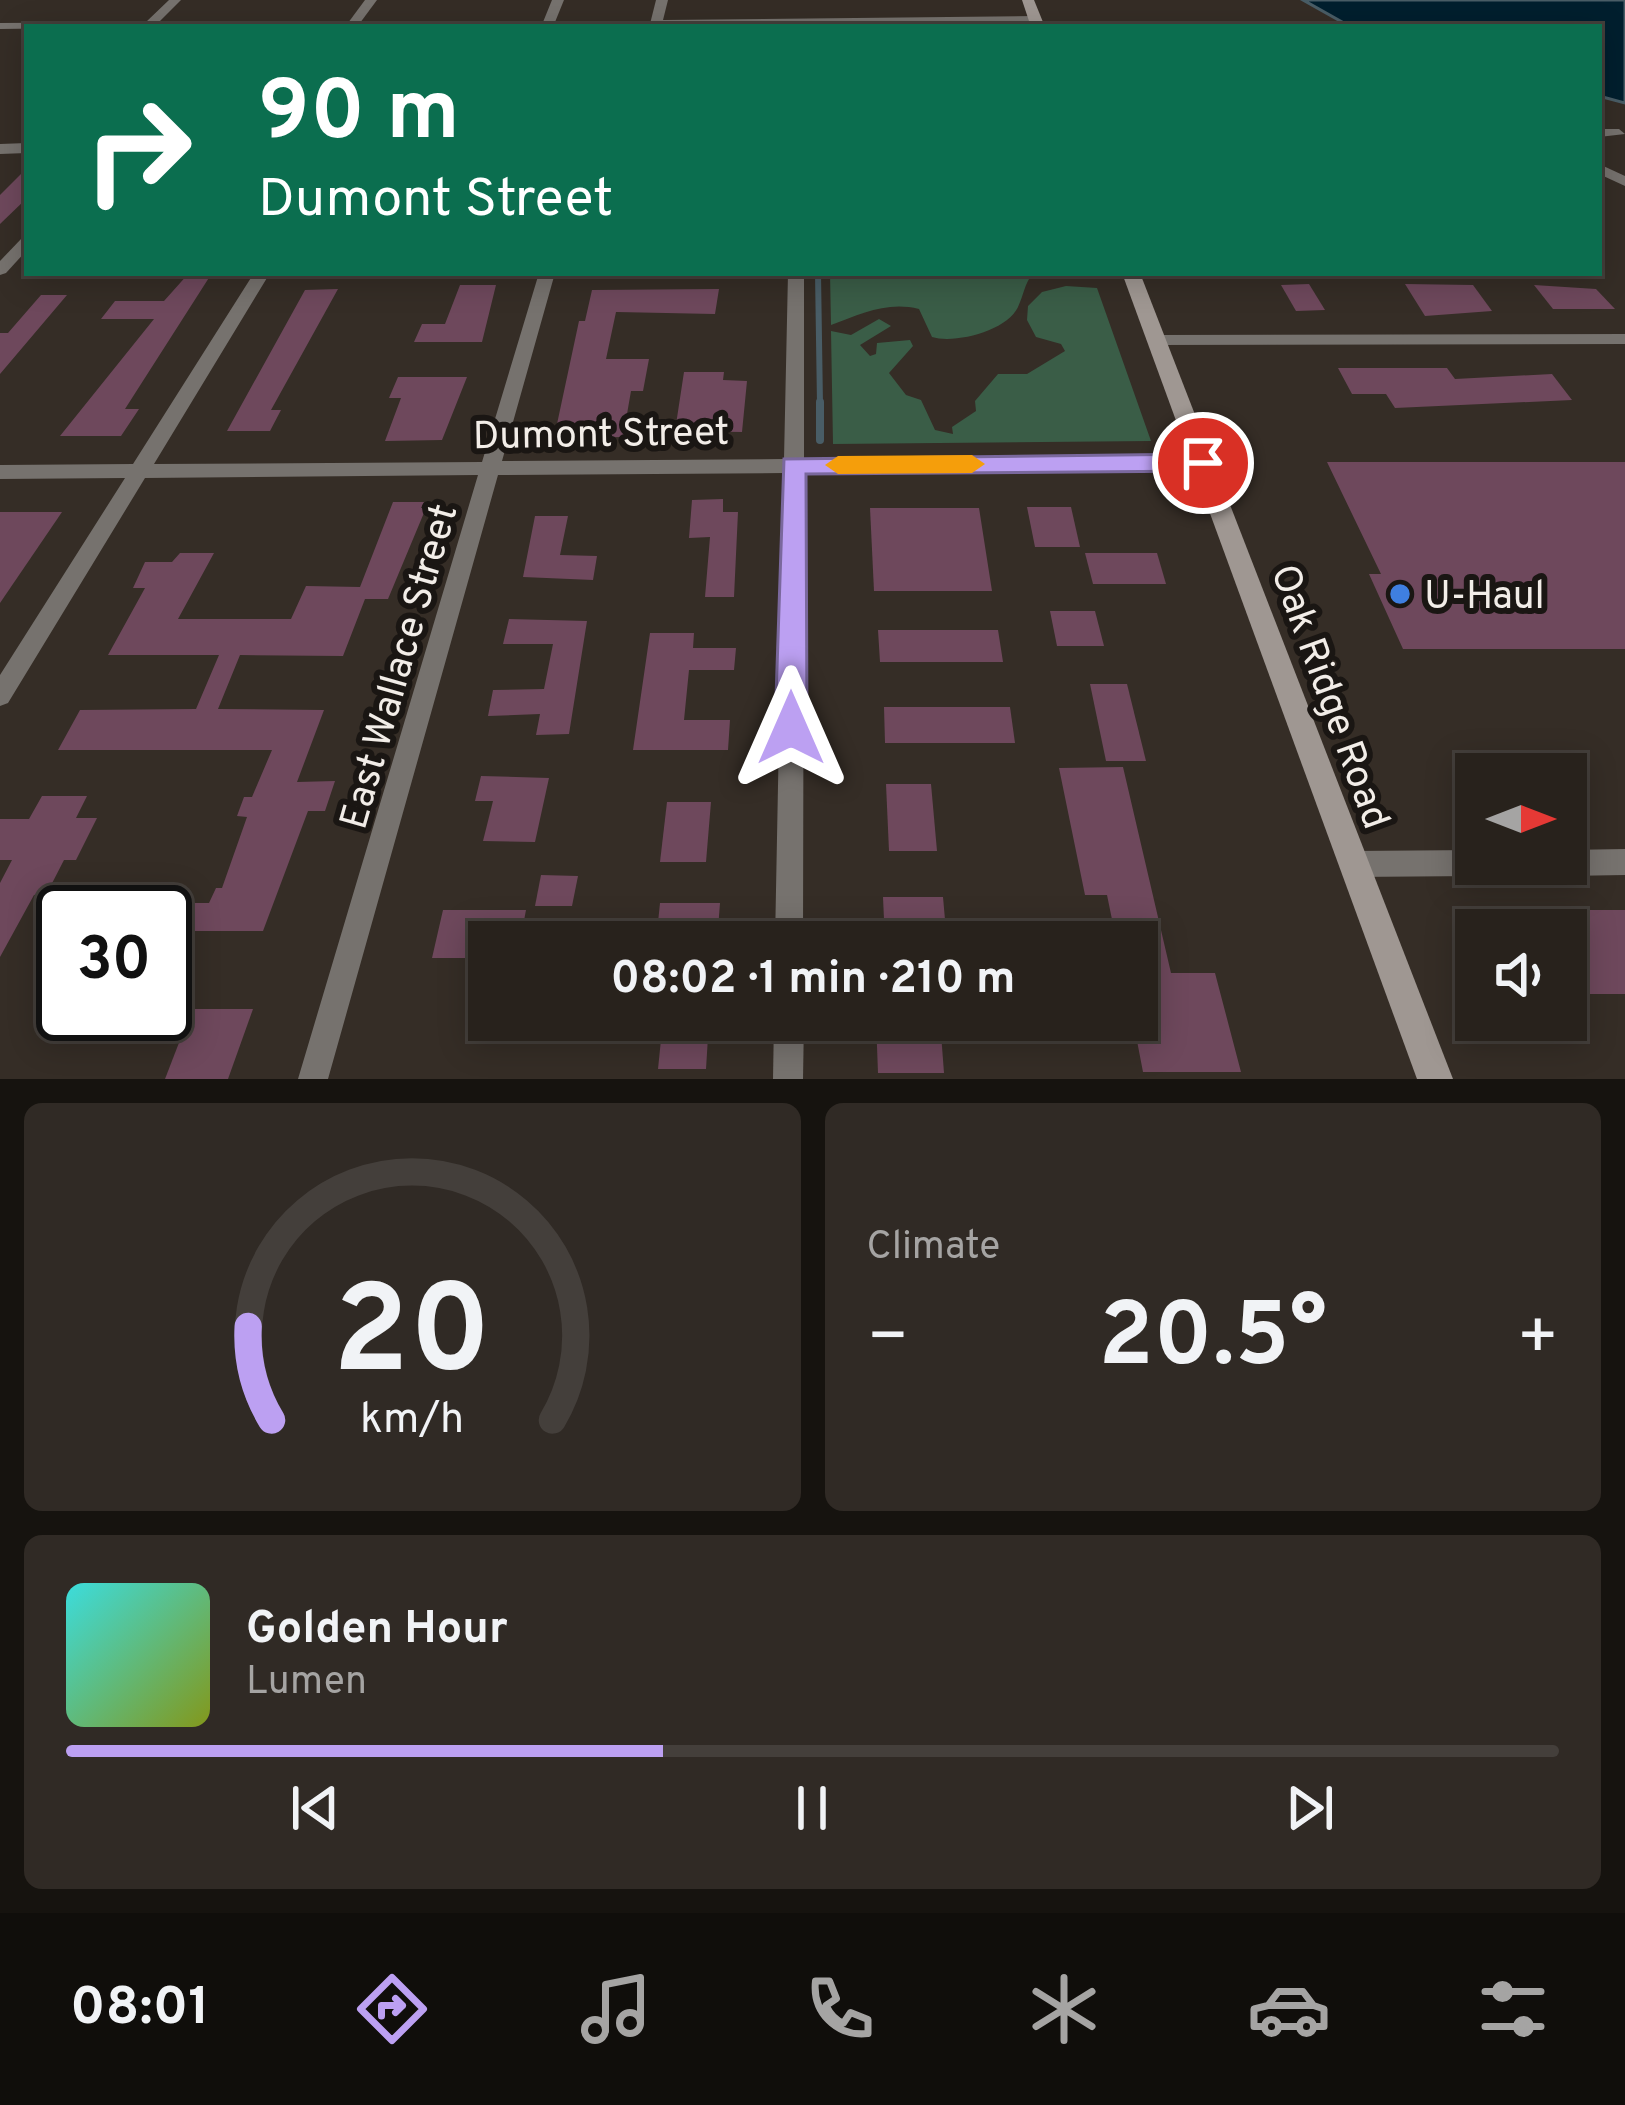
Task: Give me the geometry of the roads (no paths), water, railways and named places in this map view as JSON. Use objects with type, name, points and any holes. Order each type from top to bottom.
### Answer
[{"type":"main road","points":[[1028,0],[1037,23]]},
{"type":"main road","name":"Oak Ridge Road","points":[[1132,276],[1436,1079]]},
{"type":"street","points":[[150,24],[175,0]]},
{"type":"street","points":[[662,0],[656,24],[1037,23]]},
{"type":"street","points":[[910,0],[914,22]]},
{"type":"street","points":[[1602,134],[1619,133]]},
{"type":"street","points":[[0,270],[24,244]]},
{"type":"street","points":[[0,696],[260,276]]},
{"type":"street","name":"East Wallace Street","points":[[313,1079],[547,276]]},
{"type":"street","points":[[789,921],[796,276]]},
{"type":"street","points":[[1156,340],[1625,339]]},
{"type":"street","name":"Dumont Street","points":[[0,472],[1203,463]]},
{"type":"street","points":[[1587,862],[1625,862]]},
{"type":"street","points":[[1353,864],[1455,863]]},
{"type":"street","points":[[788,1079],[789,1041]]},
{"type":"water","points":[[1303,0],[1625,0],[1625,103],[1602,97],[1602,24],[1346,24]]},
{"type":"waterway","points":[[818,276],[820,405]]},
{"type":"waterway","points":[[820,405],[820,440]]},
{"type":"place","name":"U-Haul","points":[[1400,594]]}]
